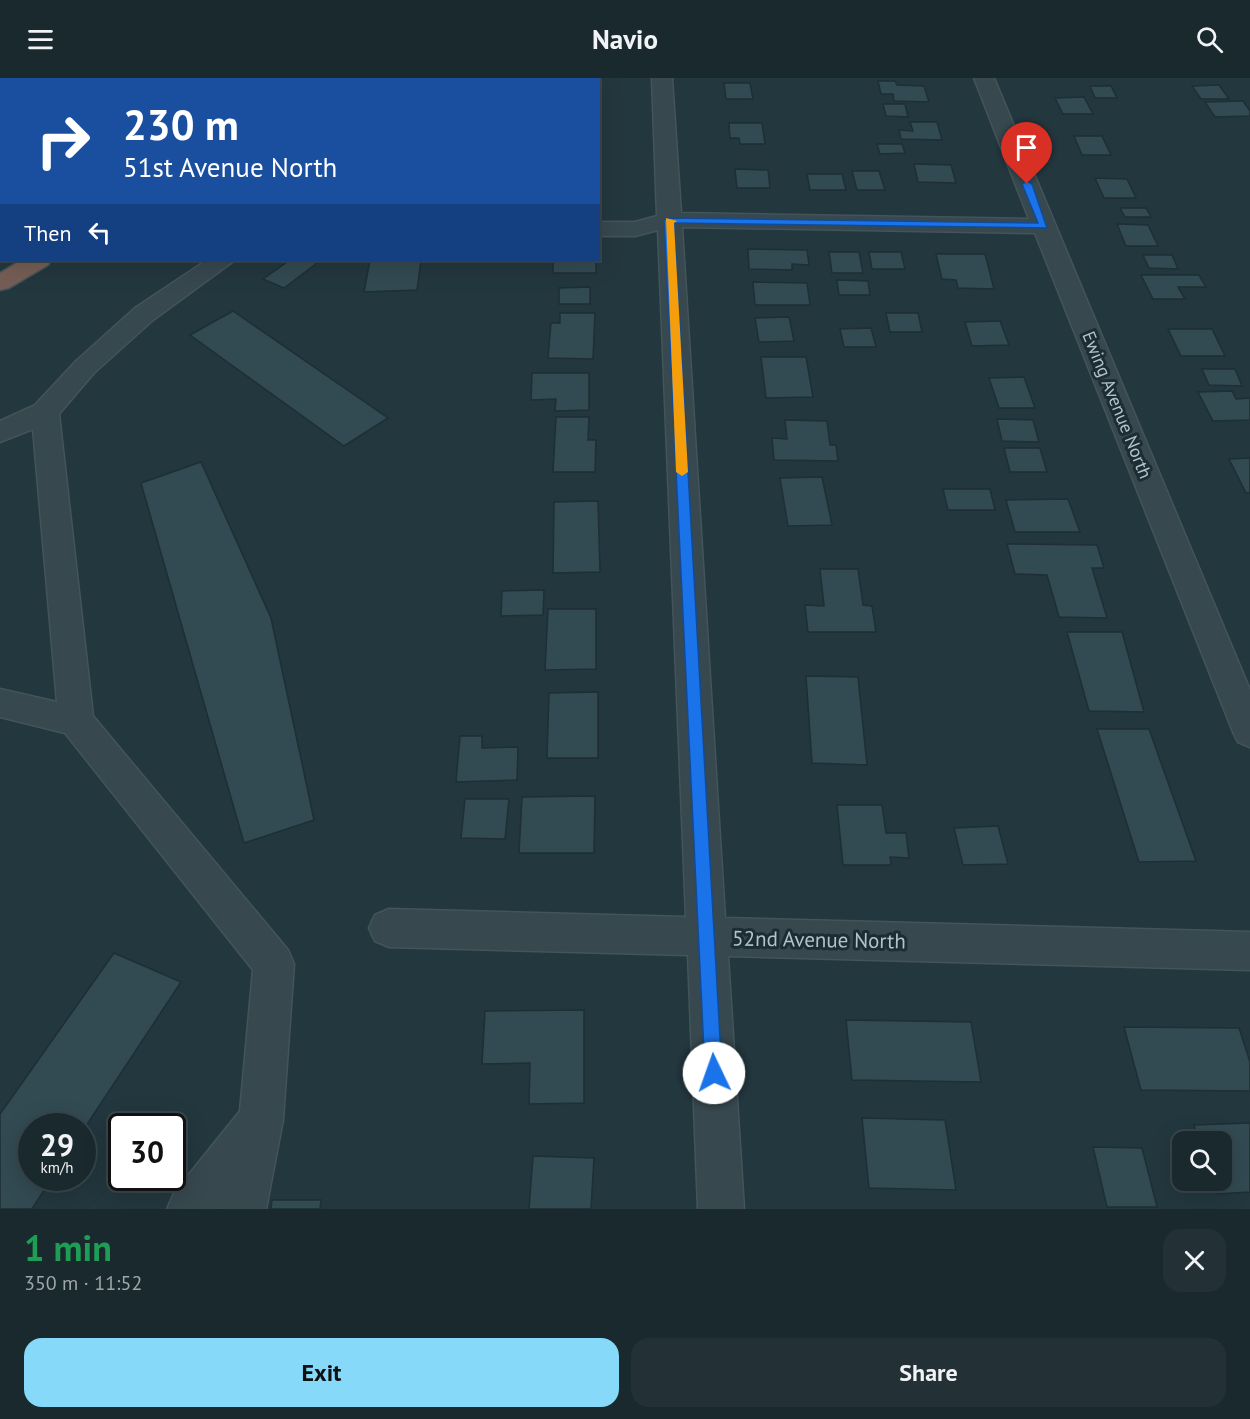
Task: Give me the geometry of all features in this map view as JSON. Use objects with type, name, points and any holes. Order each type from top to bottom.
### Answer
[{"type":"highway","points":[[0,283],[37,261]]},
{"type":"street","points":[[662,78],[721,1209]]},
{"type":"street","name":"Ewing Avenue North","points":[[984,78],[1250,732]]},
{"type":"street","points":[[600,229],[635,229],[669,220],[1044,226]]},
{"type":"street","points":[[0,432],[45,411],[85,368],[144,314],[222,261]]},
{"type":"street","points":[[45,411],[76,721],[274,964],[261,1120],[243,1209]]},
{"type":"street","points":[[0,703],[76,721]]},
{"type":"street","name":"52nd Avenue North","points":[[389,928],[1250,951]]},
{"type":"street","points":[[190,1209],[261,1120]]},
{"type":"building","points":[[878,81],[895,81],[897,85],[924,86],[929,102],[894,101],[893,94],[881,94]]},
{"type":"building","points":[[724,83],[750,83],[753,99],[726,99]]},
{"type":"building","points":[[1219,85],[1229,99],[1201,99],[1192,86]]},
{"type":"building","points":[[1090,86],[1111,86],[1117,98],[1095,98]]},
{"type":"building","points":[[1084,97],[1093,114],[1063,114],[1055,98]]},
{"type":"building","points":[[1243,101],[1250,111],[1250,116],[1215,117],[1205,102]]},
{"type":"building","points":[[883,104],[905,104],[908,117],[886,116]]},
{"type":"building","points":[[910,122],[937,122],[942,140],[901,139],[899,130],[913,131]]},
{"type":"building","points":[[729,123],[762,123],[765,144],[740,144],[739,138],[730,138]]},
{"type":"building","points":[[1074,136],[1102,136],[1111,155],[1082,155]]},
{"type":"building","points":[[877,144],[902,144],[905,153],[880,154]]},
{"type":"building","points":[[914,164],[951,165],[956,183],[918,182]]},
{"type":"building","points":[[735,169],[768,170],[770,188],[737,188]]},
{"type":"building","points":[[852,171],[879,171],[885,190],[857,190]]},
{"type":"building","points":[[807,174],[842,174],[846,190],[810,190]]},
{"type":"building","points":[[1095,178],[1127,179],[1136,198],[1104,198]]},
{"type":"building","points":[[1120,208],[1146,208],[1151,217],[1125,217]]},
{"type":"building","points":[[1117,224],[1148,225],[1158,246],[1126,246]]},
{"type":"building","points":[[748,249],[807,250],[809,265],[792,264],[792,270],[749,269]]},
{"type":"building","points":[[829,252],[859,252],[863,273],[832,273]]},
{"type":"building","points":[[869,252],[901,252],[905,269],[872,269]]},
{"type":"building","points":[[936,254],[985,254],[994,289],[958,288],[956,280],[942,279]]},
{"type":"building","points":[[1143,255],[1172,255],[1178,269],[1149,268]]},
{"type":"building","points":[[289,261],[320,261],[284,288],[263,279]]},
{"type":"building","points":[[370,261],[421,261],[417,290],[364,292]]},
{"type":"building","points":[[553,261],[596,261],[596,273],[553,273]]},
{"type":"building","points":[[1141,275],[1199,275],[1206,287],[1178,287],[1185,299],[1153,299]]},
{"type":"building","points":[[837,280],[868,281],[870,295],[839,295]]},
{"type":"building","points":[[753,282],[807,283],[810,305],[755,305]]},
{"type":"building","points":[[590,287],[590,304],[559,304],[559,288]]},
{"type":"building","points":[[233,311],[388,418],[344,446],[190,335]]},
{"type":"building","points":[[560,313],[595,313],[593,359],[548,358],[551,323],[560,323]]},
{"type":"building","points":[[886,313],[918,313],[922,332],[890,332]]},
{"type":"building","points":[[789,317],[794,341],[759,342],[755,318]]},
{"type":"building","points":[[1000,321],[1009,345],[972,346],[965,322]]},
{"type":"building","points":[[871,328],[876,347],[844,347],[840,329]]},
{"type":"building","points":[[1168,329],[1212,329],[1225,356],[1181,356]]},
{"type":"building","points":[[761,357],[806,357],[813,397],[766,398]]},
{"type":"building","points":[[1202,369],[1235,369],[1242,386],[1209,385]]},
{"type":"building","points":[[532,373],[589,373],[589,410],[555,411],[556,399],[531,400]]},
{"type":"building","points":[[1024,377],[1035,408],[999,408],[989,378]]},
{"type":"building","points":[[1232,391],[1236,399],[1250,398],[1250,420],[1213,421],[1198,392]]},
{"type":"building","points":[[556,417],[589,417],[588,440],[596,440],[595,472],[553,472]]},
{"type":"building","points":[[997,419],[1033,420],[1039,442],[1002,441]]},
{"type":"building","points":[[785,420],[827,421],[830,445],[836,445],[838,461],[774,460],[772,438],[787,439]]},
{"type":"building","points":[[1004,448],[1040,448],[1047,472],[1010,472]]},
{"type":"building","points":[[1250,458],[1250,493],[1246,493],[1229,459]]},
{"type":"building","points":[[201,462],[271,618],[314,820],[244,843],[141,483]]},
{"type":"building","points":[[822,477],[832,525],[788,526],[780,478]]},
{"type":"building","points":[[943,489],[990,489],[995,510],[948,510]]},
{"type":"building","points":[[1068,499],[1080,532],[1015,532],[1006,500]]},
{"type":"building","points":[[598,501],[600,572],[553,573],[554,502]]},
{"type":"building","points":[[1007,544],[1097,545],[1104,568],[1092,568],[1107,618],[1059,617],[1047,575],[1015,574]]},
{"type":"building","points":[[820,569],[858,569],[863,605],[872,606],[876,632],[808,632],[805,605],[824,606]]},
{"type":"building","points":[[544,590],[543,615],[501,616],[502,591]]},
{"type":"building","points":[[548,609],[596,609],[596,669],[545,670]]},
{"type":"building","points":[[1067,632],[1122,632],[1144,712],[1089,711]]},
{"type":"building","points":[[806,676],[858,677],[867,765],[812,763]]},
{"type":"building","points":[[598,692],[598,758],[547,758],[549,693]]},
{"type":"building","points":[[1097,729],[1149,729],[1196,861],[1139,862]]},
{"type":"building","points":[[460,736],[482,736],[482,748],[518,747],[517,780],[456,782]]},
{"type":"building","points":[[595,796],[594,853],[519,853],[522,797]]},
{"type":"building","points":[[465,799],[509,799],[505,839],[461,838]]},
{"type":"building","points":[[837,805],[882,805],[886,833],[906,833],[909,858],[890,857],[891,865],[843,865]]},
{"type":"building","points":[[998,826],[1008,864],[963,865],[954,828]]},
{"type":"building","points":[[114,953],[181,982],[95,1113],[18,1113],[18,1191],[44,1191],[32,1209],[0,1209],[0,1114]]},
{"type":"building","points":[[584,1010],[584,1103],[529,1104],[530,1063],[482,1064],[485,1011]]},
{"type":"building","points":[[846,1020],[971,1022],[981,1082],[852,1080]]},
{"type":"building","points":[[1124,1027],[1239,1028],[1250,1062],[1250,1091],[1141,1090]]},
{"type":"building","points":[[862,1118],[945,1120],[956,1190],[869,1188]]},
{"type":"building","points":[[1250,1123],[1250,1192],[1216,1194],[1215,1191],[1232,1191],[1232,1131],[1196,1131],[1194,1125]]},
{"type":"building","points":[[1093,1147],[1142,1148],[1157,1207],[1107,1207]]},
{"type":"building","points":[[533,1156],[594,1158],[591,1209],[529,1209]]},
{"type":"building","points":[[272,1200],[321,1200],[320,1209],[271,1209]]},
{"type":"slow traffic","points":[[672,221],[669,220],[682,472]]},
{"type":"route","points":[[714,1073],[669,220],[1044,226],[1027,184]]}]
